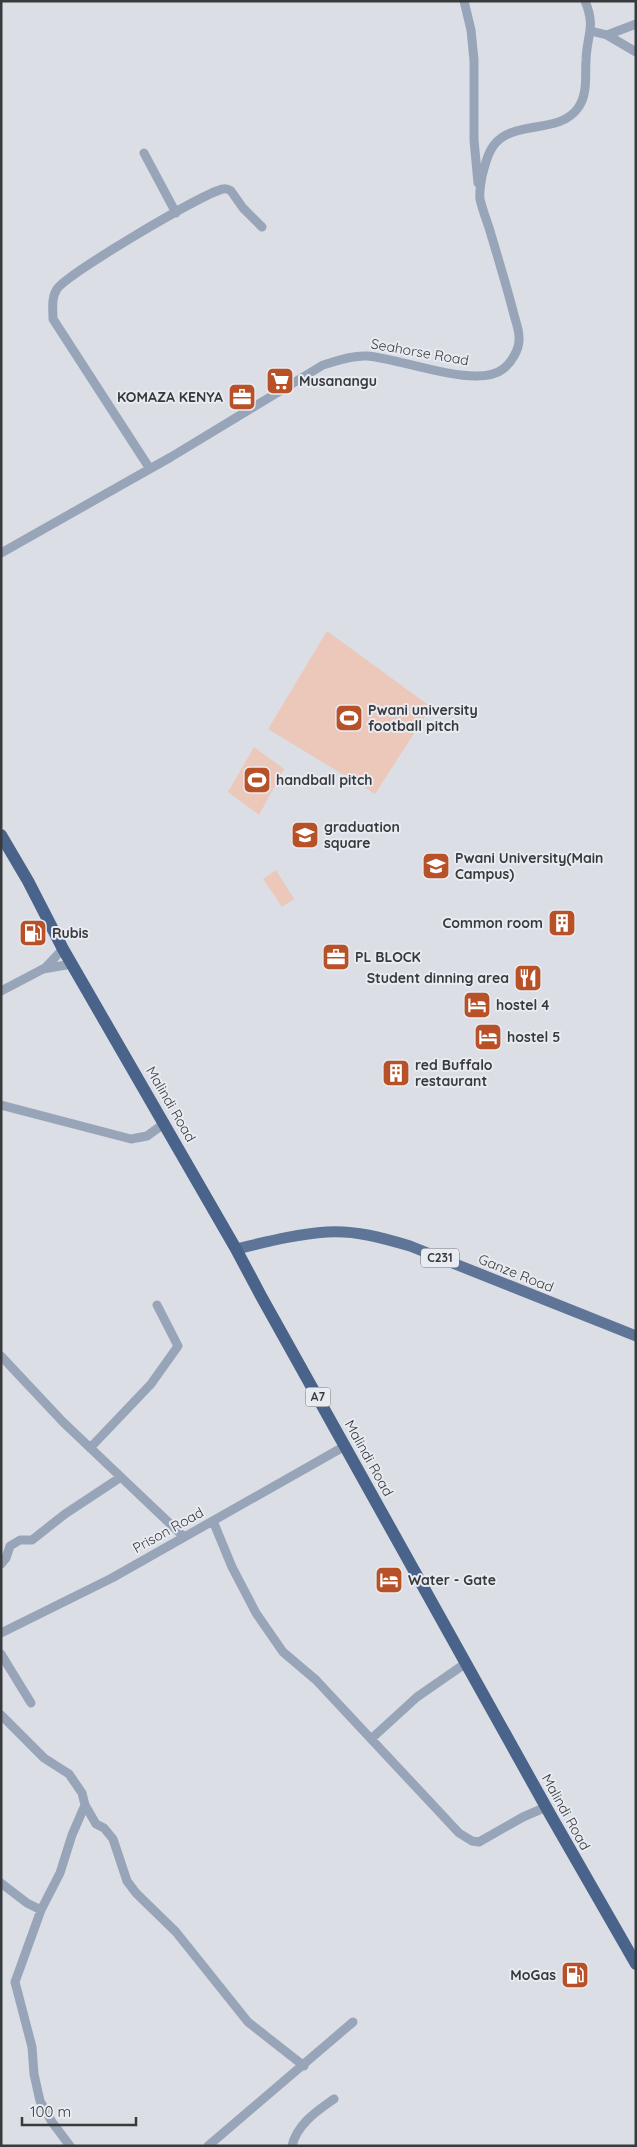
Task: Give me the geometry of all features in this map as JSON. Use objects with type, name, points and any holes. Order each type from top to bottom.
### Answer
[{"type":"highway","name":"Malindi Road","points":[[1,836],[28,880],[63,949],[236,1249],[546,1807],[636,1964]]},
{"type":"main road","name":"Ganze Road","points":[[236,1249],[327,1232],[356,1233],[384,1238],[410,1246],[636,1336]]},
{"type":"street","points":[[464,1],[471,30],[474,60],[474,140],[480,198]]},
{"type":"street","name":"Seahorse Road","points":[[1,553],[150,469],[323,365],[350,357],[379,357],[442,372],[479,377],[498,373],[506,367],[514,356],[519,341],[480,198],[482,179],[488,155],[494,145],[504,136],[561,121],[570,116],[579,107],[585,92],[586,58],[591,31],[591,15],[585,1]]},
{"type":"street","points":[[607,35],[636,24]]},
{"type":"street","points":[[591,31],[607,35],[636,52]]},
{"type":"street","points":[[144,152],[176,213]]},
{"type":"street","points":[[150,469],[53,319],[53,298],[57,288],[81,270],[176,213],[198,200],[224,189],[228,189],[233,193],[243,208],[262,227]]},
{"type":"street","points":[[43,969],[63,949]]},
{"type":"street","points":[[1,990],[43,969],[72,964]]},
{"type":"street","points":[[1,1105],[131,1139],[147,1136],[165,1123]]},
{"type":"street","points":[[90,1448],[151,1384],[178,1346],[157,1305]]},
{"type":"street","points":[[1,1356],[63,1422],[184,1537]]},
{"type":"street","name":"Prison Road","points":[[1,1633],[112,1578],[345,1446]]},
{"type":"street","points":[[1,1564],[6,1558],[10,1546],[20,1540],[32,1540],[65,1514],[121,1477]]},
{"type":"street","points":[[212,1521],[232,1567],[256,1613],[284,1652],[316,1680],[459,1833],[472,1842],[479,1842],[523,1817],[546,1807]]},
{"type":"street","points":[[1,1654],[31,1702]]},
{"type":"street","points":[[370,1739],[417,1697],[466,1663]]},
{"type":"street","points":[[1,1715],[44,1758],[69,1774],[82,1792],[86,1805],[96,1824],[104,1828],[113,1839],[128,1881],[136,1893],[176,1932],[248,2022],[304,2066]]},
{"type":"street","points":[[70,2146],[52,2122],[40,2101],[34,2074],[32,2047],[15,1982],[41,1910],[60,1872],[72,1835],[86,1805]]},
{"type":"street","points":[[1,1883],[41,1910]]},
{"type":"street","points":[[208,2146],[244,2113],[304,2066],[353,2022]]},
{"type":"street","points":[[292,2146],[297,2132],[303,2124],[334,2098]]},
{"type":"shaded area","name":"Pwani university football pitch","points":[[327,631],[431,707],[375,794],[268,729]]},
{"type":"shaded area","name":"handball pitch","points":[[254,747],[284,769],[259,815],[228,792]]},
{"type":"shaded area","points":[[276,870],[294,899],[282,907],[263,879]]},
{"type":"place","name":"Musanangu","points":[[280,381]]},
{"type":"place","name":"KOMAZA KENYA","points":[[242,397]]},
{"type":"place","name":"Pwani university football pitch","points":[[349,718]]},
{"type":"place","name":"handball pitch","points":[[257,780]]},
{"type":"place","name":"graduation square","points":[[305,835]]},
{"type":"place","name":"Pwani University(Main Campus)","points":[[436,866]]},
{"type":"place","name":"Common room","points":[[562,923]]},
{"type":"place","name":"Rubis","points":[[33,933]]},
{"type":"place","name":"PL BLOCK","points":[[336,957]]},
{"type":"place","name":"Student dinning area","points":[[528,978]]},
{"type":"place","name":"hostel 4","points":[[477,1005]]},
{"type":"place","name":"hostel 5","points":[[488,1037]]},
{"type":"place","name":"red Buffalo restaurant","points":[[396,1073]]},
{"type":"place","name":"Water - Gate","points":[[389,1580]]},
{"type":"place","name":"MoGas","points":[[575,1975]]}]
